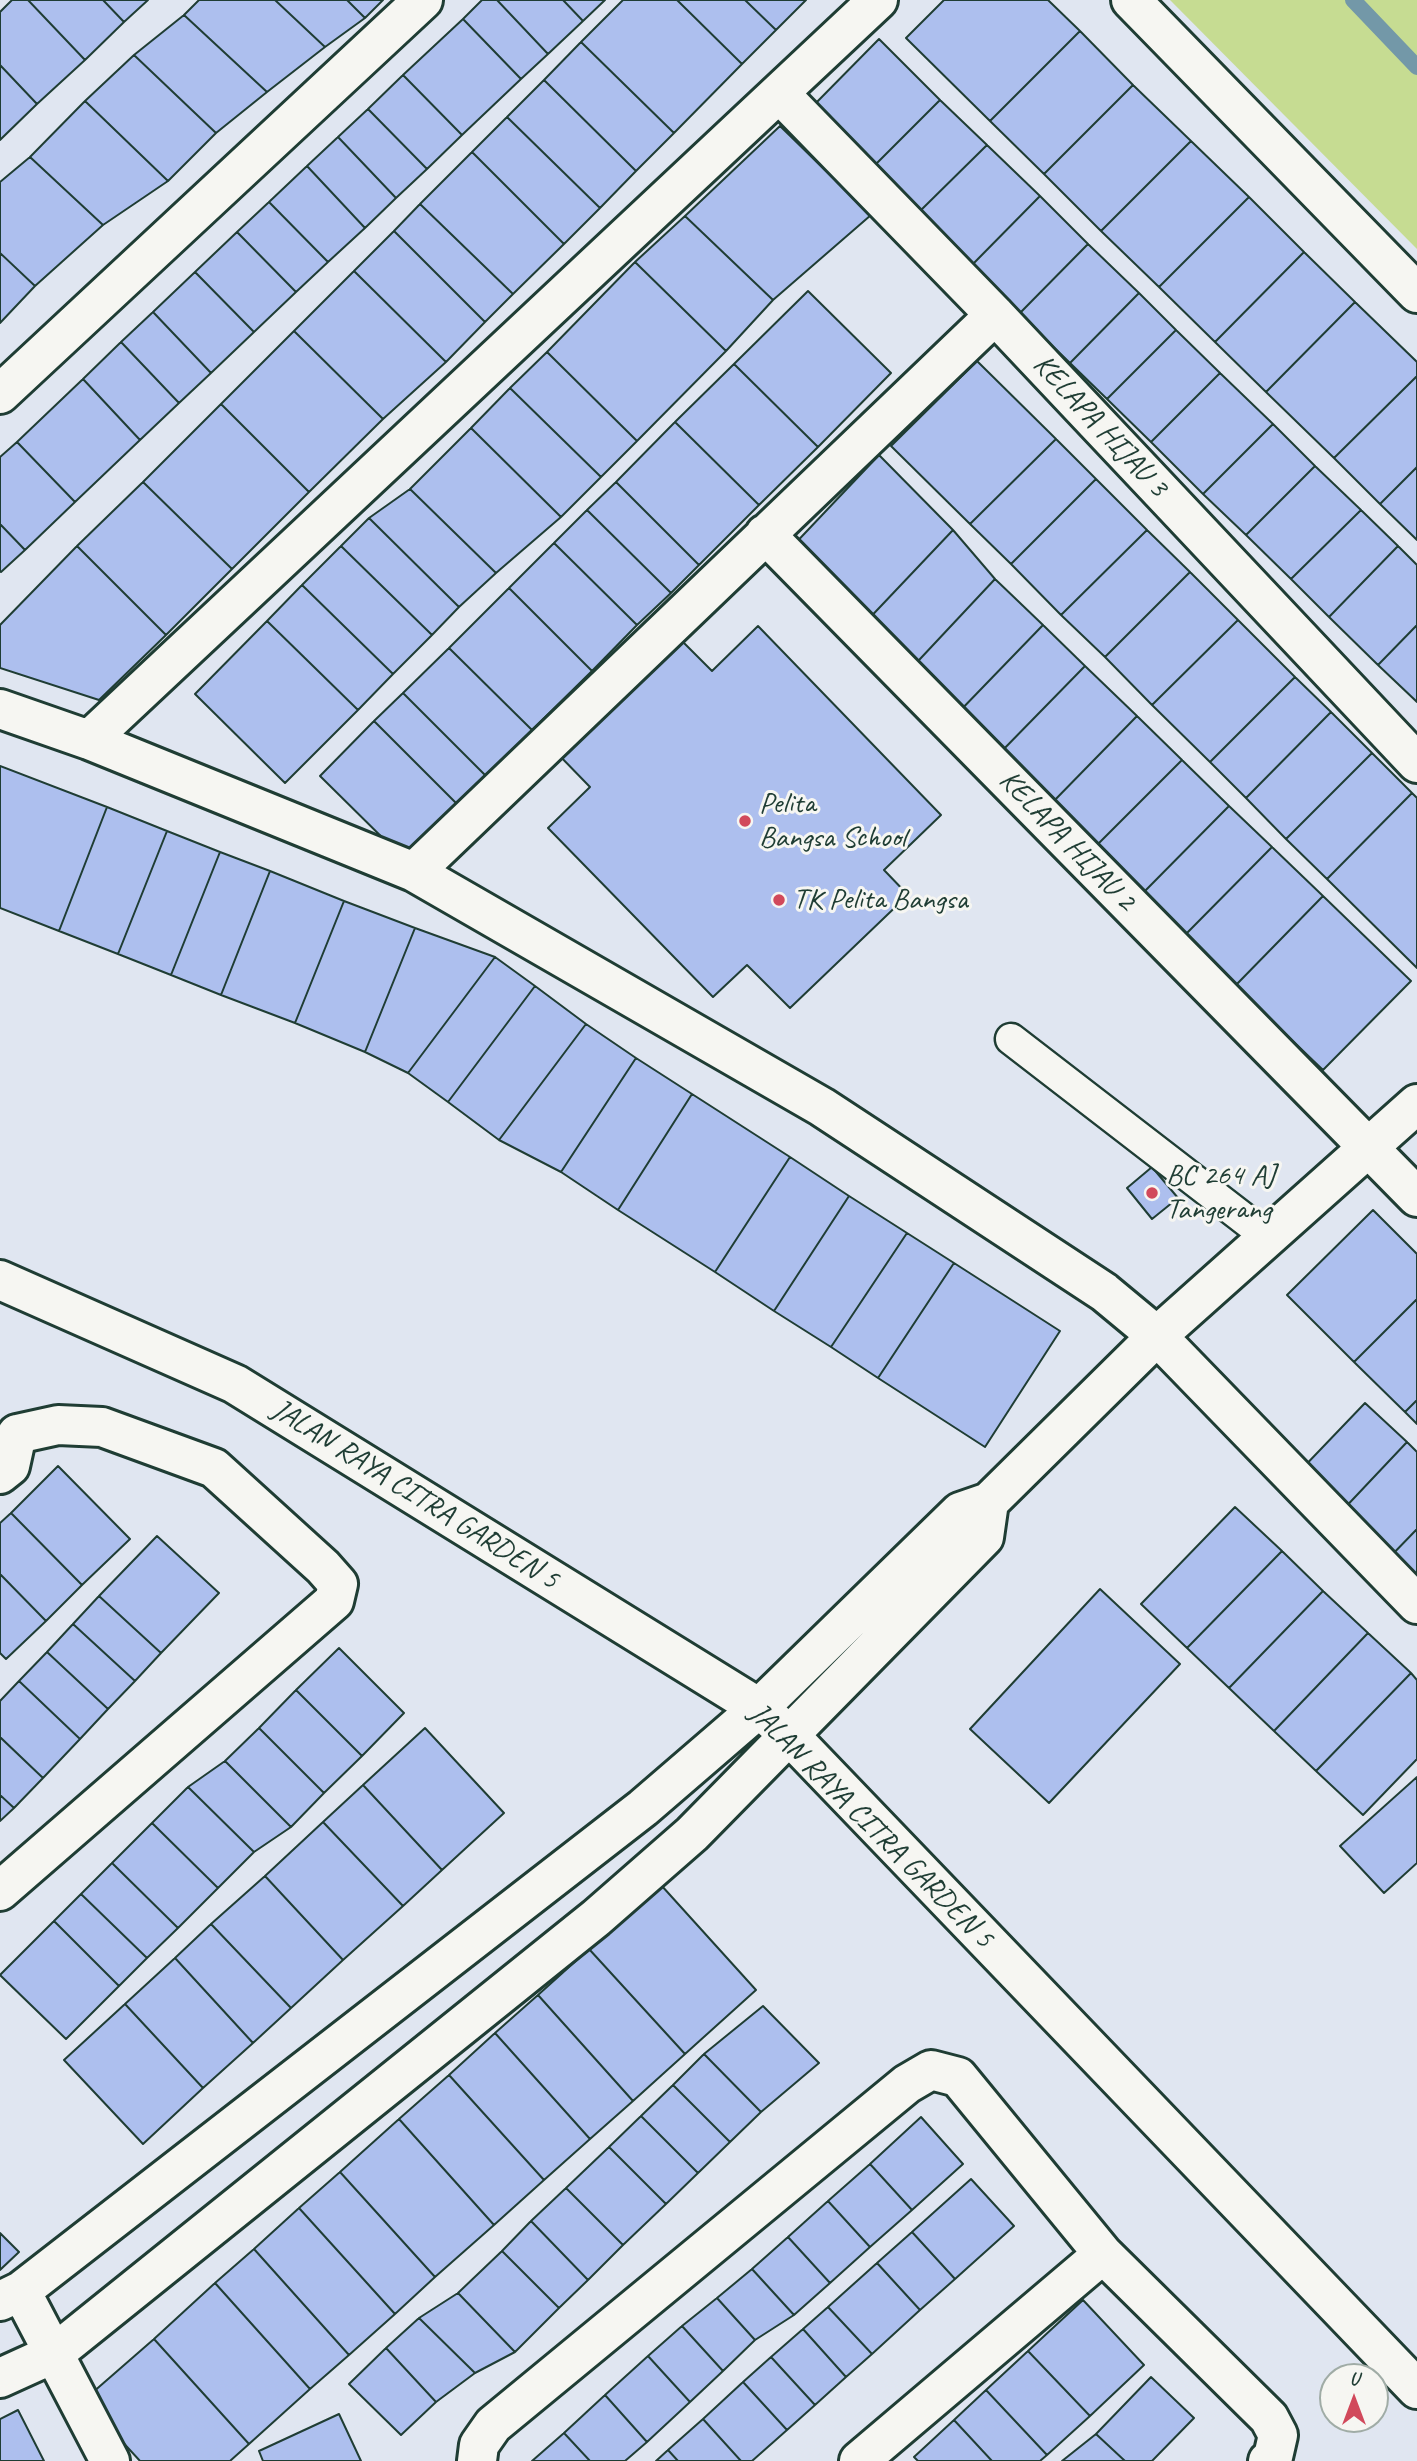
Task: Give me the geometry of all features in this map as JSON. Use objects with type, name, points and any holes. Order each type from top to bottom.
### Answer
[{"type":"street","points":[[0,394],[423,0]]},
{"type":"street","points":[[89,740],[878,0]]},
{"type":"street","points":[[1131,0],[1417,293]]},
{"type":"street","name":"KELAPA HIJAU 3","points":[[779,93],[995,315],[1417,762]]},
{"type":"street","points":[[414,872],[995,315]]},
{"type":"street","name":"KELAPA HIJAU 2","points":[[765,534],[1417,1197]]},
{"type":"street","points":[[0,709],[89,740],[414,872],[822,1107],[1104,1292],[1157,1336],[1417,1604]]},
{"type":"street","points":[[110,2461],[55,2353],[11,2296],[643,1808],[759,1708],[960,1512],[989,1502],[1157,1336],[1417,1104]]},
{"type":"street","name":"JALAN RAYA CITRA GARDEN 5","points":[[0,1280],[235,1384],[759,1708],[790,1736],[1417,2389]]},
{"type":"street","points":[[0,1474],[10,1466],[8,1427],[102,1427],[214,1468],[323,1567],[338,1584],[334,1601],[0,1891]]},
{"type":"street","points":[[0,2378],[55,2353],[596,1919],[692,1834],[984,1537],[989,1502]]},
{"type":"street","points":[[561,1872],[596,1919]]},
{"type":"street","points":[[477,2461],[479,2445],[493,2425],[906,2084],[930,2070],[958,2077],[1103,2254],[1269,2418],[1278,2435],[1273,2457],[1268,2461]]},
{"type":"street","points":[[859,2461],[1103,2254]]},
{"type":"lane","points":[[1012,1039],[1269,1238]]},
{"type":"green space","points":[[1170,0],[1417,0],[1417,249]]},
{"type":"building","points":[[12,0],[28,0],[85,60],[37,104],[0,65],[0,12]]},
{"type":"building","points":[[28,0],[103,0],[124,22],[85,60]]},
{"type":"building","points":[[103,0],[148,0],[124,22]]},
{"type":"building","points":[[199,0],[275,0],[325,47],[267,92],[184,15]]},
{"type":"building","points":[[275,0],[347,0],[365,18],[325,47]]},
{"type":"building","points":[[347,0],[383,0],[365,18]]},
{"type":"building","points":[[482,0],[497,0],[548,54],[521,79],[463,19]]},
{"type":"building","points":[[497,0],[563,0],[583,21],[548,54]]},
{"type":"building","points":[[563,0],[605,0],[583,21]]},
{"type":"building","points":[[623,0],[677,0],[742,64],[674,133],[581,42]]},
{"type":"building","points":[[677,0],[745,0],[776,30],[742,64]]},
{"type":"building","points":[[745,0],[806,0],[776,30]]},
{"type":"building","points":[[944,0],[1048,0],[1080,31],[990,121],[906,38]]},
{"type":"building","points":[[184,15],[267,92],[216,133],[134,55]]},
{"type":"building","points":[[463,19],[521,79],[462,135],[403,75]]},
{"type":"building","points":[[1080,31],[1133,85],[1044,174],[990,121]]},
{"type":"building","points":[[879,39],[940,100],[871,169],[810,109]]},
{"type":"building","points":[[581,42],[674,133],[636,171],[544,80]]},
{"type":"building","points":[[134,55],[216,133],[168,181],[85,101]]},
{"type":"building","points":[[0,65],[37,104],[0,140]]},
{"type":"building","points":[[403,75],[462,135],[427,169],[368,109]]},
{"type":"building","points":[[544,80],[636,171],[600,208],[507,117]]},
{"type":"building","points":[[1133,85],[1191,141],[1101,231],[1044,174]]},
{"type":"building","points":[[940,100],[987,145],[917,214],[871,169]]},
{"type":"building","points":[[85,101],[168,181],[103,225],[30,157]]},
{"type":"building","points":[[368,109],[427,169],[396,198],[338,137]]},
{"type":"building","points":[[507,117],[600,208],[564,244],[472,152]]},
{"type":"building","points":[[780,126],[871,215],[773,300],[685,216]]},
{"type":"building","points":[[338,137],[396,198],[365,228],[307,166]]},
{"type":"building","points":[[1191,141],[1249,197],[1159,287],[1101,231]]},
{"type":"building","points":[[987,145],[1040,196],[971,266],[917,214]]},
{"type":"building","points":[[472,152],[564,244],[513,294],[420,204]]},
{"type":"building","points":[[30,157],[103,225],[35,286],[0,253],[0,182]]},
{"type":"building","points":[[307,166],[365,228],[328,262],[269,202]]},
{"type":"building","points":[[1040,196],[1088,244],[1019,314],[971,266]]},
{"type":"building","points":[[1249,197],[1304,252],[1215,342],[1159,287]]},
{"type":"building","points":[[269,202],[328,262],[296,292],[237,232]]},
{"type":"building","points":[[420,204],[513,294],[485,322],[394,231]]},
{"type":"building","points":[[685,216],[773,300],[726,351],[635,262]]},
{"type":"building","points":[[394,231],[485,322],[446,362],[354,271]]},
{"type":"building","points":[[237,232],[296,292],[254,332],[195,272]]},
{"type":"building","points":[[1088,244],[1139,293],[1070,363],[1019,314]]},
{"type":"building","points":[[1304,252],[1355,302],[1266,392],[1215,342]]},
{"type":"building","points":[[0,253],[35,286],[0,323]]},
{"type":"building","points":[[635,262],[726,351],[637,441],[547,352]]},
{"type":"building","points":[[354,271],[446,362],[383,419],[294,331]]},
{"type":"building","points":[[195,272],[254,332],[211,373],[153,312]]},
{"type":"building","points":[[808,291],[891,373],[818,447],[734,364]]},
{"type":"building","points":[[1139,293],[1176,330],[1107,399],[1070,363]]},
{"type":"building","points":[[1355,302],[1417,362],[1417,376],[1334,458],[1266,392]]},
{"type":"building","points":[[153,312],[211,373],[179,403],[121,342]]},
{"type":"building","points":[[1176,330],[1220,373],[1151,442],[1107,399]]},
{"type":"building","points":[[294,331],[383,419],[309,492],[221,404]]},
{"type":"building","points":[[121,342],[179,403],[140,440],[83,379]]},
{"type":"building","points":[[547,352],[637,441],[601,477],[510,388]]},
{"type":"building","points":[[977,361],[1056,439],[970,524],[891,446]]},
{"type":"building","points":[[734,364],[818,447],[759,505],[675,422]]},
{"type":"building","points":[[1220,373],[1273,424],[1203,494],[1151,442]]},
{"type":"building","points":[[1417,376],[1417,467],[1380,504],[1334,458]]},
{"type":"building","points":[[83,379],[140,440],[75,502],[17,442]]},
{"type":"building","points":[[510,388],[601,477],[561,517],[471,428]]},
{"type":"building","points":[[221,404],[309,492],[232,569],[143,482]]},
{"type":"building","points":[[675,422],[759,505],[699,565],[616,482]]},
{"type":"building","points":[[1273,424],[1315,466],[1246,535],[1203,494]]},
{"type":"building","points":[[471,428],[561,517],[496,573],[410,489]]},
{"type":"building","points":[[1056,439],[1096,479],[1011,564],[970,524]]},
{"type":"building","points":[[17,442],[75,502],[25,550],[0,524],[0,457]]},
{"type":"building","points":[[879,455],[953,530],[862,626],[788,551]]},
{"type":"building","points":[[1315,466],[1361,510],[1291,579],[1246,535]]},
{"type":"building","points":[[1417,467],[1417,540],[1380,504]]},
{"type":"building","points":[[1096,479],[1147,530],[1061,615],[1011,564]]},
{"type":"building","points":[[143,482],[232,569],[166,635],[77,546]]},
{"type":"building","points":[[616,482],[699,565],[671,593],[587,510]]},
{"type":"building","points":[[410,489],[496,573],[459,607],[369,518]]},
{"type":"building","points":[[587,510],[671,593],[637,625],[554,543]]},
{"type":"building","points":[[1361,510],[1398,546],[1329,617],[1291,579]]},
{"type":"building","points":[[369,518],[459,607],[432,635],[341,546]]},
{"type":"building","points":[[0,524],[25,550],[1,572],[0,571]]},
{"type":"building","points":[[953,530],[995,579],[905,675],[862,626]]},
{"type":"building","points":[[1147,530],[1190,572],[1105,657],[1061,615]]},
{"type":"building","points":[[554,543],[637,625],[592,671],[509,588]]},
{"type":"building","points":[[77,546],[166,635],[99,700],[0,668],[0,625]]},
{"type":"building","points":[[341,546],[432,635],[393,674],[302,585]]},
{"type":"building","points":[[1398,546],[1417,565],[1417,625],[1378,665],[1329,617]]},
{"type":"building","points":[[1190,572],[1238,620],[1152,705],[1105,657]]},
{"type":"building","points":[[995,579],[1043,625],[955,716],[905,675]]},
{"type":"building","points":[[302,585],[393,674],[358,710],[267,621]]},
{"type":"building","points":[[509,588],[592,671],[532,730],[449,648]]},
{"type":"building","points":[[1238,620],[1295,677],[1210,762],[1152,705]]},
{"type":"building","points":[[267,621],[358,710],[285,783],[195,694]]},
{"type":"building","points":[[1043,625],[1085,666],[997,756],[955,716]]},
{"type":"building","points":[[1417,625],[1417,702],[1378,665]]},
{"type":"building","name":"Pelita Bangsa School","points":[[758,626],[941,815],[884,870],[908,895],[790,1008],[747,965],[713,997],[548,828],[590,787],[555,751],[675,634],[712,671]]},
{"type":"building","points":[[449,648],[532,730],[486,776],[403,693]]},
{"type":"building","points":[[1085,666],[1137,716],[1049,806],[997,756]]},
{"type":"building","points":[[1295,677],[1331,712],[1246,798],[1210,762]]},
{"type":"building","points":[[403,693],[486,776],[458,805],[374,721]]},
{"type":"building","points":[[1331,712],[1372,753],[1286,839],[1246,798]]},
{"type":"building","points":[[1137,716],[1182,760],[1093,849],[1049,806]]},
{"type":"building","points":[[374,721],[458,805],[403,858],[320,776]]},
{"type":"building","points":[[1372,753],[1412,793],[1327,879],[1286,839]]},
{"type":"building","points":[[1182,760],[1229,806],[1141,895],[1093,849]]},
{"type":"building","points":[[0,766],[107,807],[59,931],[0,908]]},
{"type":"building","points":[[1412,793],[1417,798],[1417,968],[1327,879]]},
{"type":"building","points":[[1229,806],[1272,847],[1184,936],[1141,895]]},
{"type":"building","points":[[107,807],[167,831],[118,954],[59,931]]},
{"type":"building","points":[[167,831],[220,852],[171,975],[118,954]]},
{"type":"building","points":[[1272,847],[1323,896],[1235,986],[1184,936]]},
{"type":"building","points":[[220,852],[270,871],[221,995],[171,975]]},
{"type":"building","points":[[270,871],[344,901],[295,1023],[221,995]]},
{"type":"building","points":[[1323,896],[1411,981],[1323,1070],[1235,986]]},
{"type":"building","points":[[344,901],[415,928],[365,1052],[295,1023]]},
{"type":"building","points":[[415,928],[495,957],[408,1073],[365,1052]]},
{"type":"building","points":[[495,957],[535,986],[448,1102],[408,1073]]},
{"type":"building","points":[[535,986],[586,1024],[499,1140],[448,1102]]},
{"type":"building","points":[[586,1024],[636,1058],[561,1172],[499,1140]]},
{"type":"building","points":[[636,1058],[692,1094],[618,1210],[561,1172]]},
{"type":"building","points":[[692,1094],[790,1157],[715,1272],[618,1210]]},
{"type":"building","points":[[790,1157],[849,1196],[774,1311],[715,1272]]},
{"type":"building","name":"BC 264 AJ Tangerang","points":[[1152,1167],[1178,1198],[1152,1219],[1127,1188]]},
{"type":"building","points":[[849,1196],[907,1233],[831,1347],[774,1311]]},
{"type":"building","points":[[1373,1210],[1417,1254],[1417,1299],[1354,1362],[1287,1295]]},
{"type":"building","points":[[907,1233],[954,1263],[878,1378],[831,1347]]},
{"type":"building","points":[[954,1263],[1060,1331],[985,1447],[878,1378]]},
{"type":"building","points":[[1417,1299],[1417,1400],[1405,1412],[1354,1362]]},
{"type":"building","points":[[1417,1400],[1417,1424],[1405,1412]]},
{"type":"building","points":[[1365,1403],[1407,1442],[1339,1514],[1297,1474]]},
{"type":"building","points":[[1407,1442],[1417,1452],[1417,1529],[1387,1560],[1339,1514]]},
{"type":"building","points":[[58,1466],[130,1539],[82,1585],[11,1513]]},
{"type":"building","points":[[1235,1507],[1282,1551],[1187,1648],[1141,1604]]},
{"type":"building","points":[[11,1513],[82,1585],[46,1621],[0,1574],[0,1523]]},
{"type":"building","points":[[1417,1529],[1417,1587],[1387,1560]]},
{"type":"building","points":[[157,1536],[219,1593],[161,1653],[99,1596]]},
{"type":"building","points":[[1282,1551],[1323,1591],[1229,1688],[1187,1648]]},
{"type":"building","points":[[0,1574],[46,1621],[6,1659],[0,1653]]},
{"type":"building","points":[[1100,1589],[1180,1664],[1049,1803],[970,1729]]},
{"type":"building","points":[[1323,1591],[1368,1633],[1274,1731],[1229,1688]]},
{"type":"building","points":[[99,1596],[161,1653],[135,1681],[73,1624]]},
{"type":"building","points":[[73,1624],[135,1681],[108,1709],[47,1652]]},
{"type":"building","points":[[1368,1633],[1411,1673],[1316,1771],[1274,1731]]},
{"type":"building","points":[[339,1648],[404,1713],[362,1756],[296,1690]]},
{"type":"building","points":[[47,1652],[108,1709],[80,1739],[19,1681]]},
{"type":"building","points":[[1411,1673],[1417,1680],[1417,1759],[1363,1815],[1316,1771]]},
{"type":"building","points":[[19,1681],[80,1739],[43,1778],[0,1737],[0,1701]]},
{"type":"building","points":[[296,1690],[362,1756],[324,1793],[259,1728]]},
{"type":"building","points":[[259,1728],[324,1793],[291,1827],[225,1761]]},
{"type":"building","points":[[425,1728],[504,1813],[442,1870],[363,1785]]},
{"type":"building","points":[[0,1737],[43,1778],[14,1808],[0,1795]]},
{"type":"building","points":[[225,1761],[291,1827],[254,1852],[188,1787]]},
{"type":"building","points":[[1417,1777],[1417,1863],[1384,1893],[1340,1846]]},
{"type":"building","points":[[363,1785],[442,1870],[403,1906],[323,1822]]},
{"type":"building","points":[[188,1787],[254,1852],[218,1888],[152,1823]]},
{"type":"building","points":[[0,1795],[14,1808],[0,1821]]},
{"type":"building","points":[[323,1822],[403,1906],[343,1960],[265,1876]]},
{"type":"building","points":[[152,1823],[218,1888],[178,1928],[112,1863]]},
{"type":"building","points":[[112,1863],[178,1928],[147,1958],[81,1894]]},
{"type":"building","points":[[265,1876],[343,1960],[291,2008],[211,1924]]},
{"type":"building","points":[[661,1885],[756,1990],[685,2054],[589,1949]]},
{"type":"building","points":[[81,1894],[147,1958],[119,1986],[54,1921]]},
{"type":"building","points":[[54,1921],[119,1986],[66,2039],[0,1975]]},
{"type":"building","points":[[211,1924],[291,2008],[253,2043],[175,1958]]},
{"type":"building","points":[[589,1949],[685,2054],[633,2101],[538,1995]]},
{"type":"building","points":[[175,1958],[253,2043],[203,2088],[125,2004]]},
{"type":"building","points":[[538,1995],[633,2101],[590,2139],[495,2033]]},
{"type":"building","points":[[125,2004],[203,2088],[143,2144],[64,2060]]},
{"type":"building","points":[[763,2006],[819,2063],[761,2112],[704,2054]]},
{"type":"building","points":[[495,2033],[590,2139],[544,2180],[449,2075]]},
{"type":"building","points":[[704,2054],[761,2112],[730,2142],[673,2085]]},
{"type":"building","points":[[449,2075],[544,2180],[494,2225],[399,2119]]},
{"type":"building","points":[[673,2085],[730,2142],[698,2173],[641,2116]]},
{"type":"building","points":[[641,2116],[698,2173],[666,2204],[609,2147]]},
{"type":"building","points":[[921,2117],[963,2164],[912,2210],[870,2164]]},
{"type":"building","points":[[399,2119],[494,2225],[435,2277],[340,2172]]},
{"type":"building","points":[[609,2147],[666,2204],[623,2245],[566,2188]]},
{"type":"building","points":[[870,2164],[912,2210],[870,2247],[828,2201]]},
{"type":"building","points":[[340,2172],[435,2277],[395,2314],[299,2208]]},
{"type":"building","points":[[971,2179],[1014,2226],[955,2279],[912,2232]]},
{"type":"building","points":[[566,2188],[623,2245],[588,2280],[531,2221]]},
{"type":"building","points":[[828,2201],[870,2247],[830,2283],[788,2237]]},
{"type":"building","points":[[299,2208],[395,2314],[349,2355],[254,2249]]},
{"type":"building","points":[[531,2221],[588,2280],[559,2308],[502,2251]]},
{"type":"building","points":[[912,2232],[955,2279],[920,2310],[877,2263]]},
{"type":"building","points":[[0,2233],[19,2252],[0,2270]]},
{"type":"building","points":[[788,2237],[830,2283],[794,2315],[752,2269]]},
{"type":"building","points":[[254,2249],[349,2355],[310,2389],[215,2283]]},
{"type":"building","points":[[502,2251],[559,2308],[515,2352],[458,2293]]},
{"type":"building","points":[[877,2263],[920,2310],[872,2354],[828,2307]]},
{"type":"building","points":[[752,2269],[794,2315],[755,2340],[717,2298]]},
{"type":"building","points":[[215,2283],[310,2389],[249,2444],[154,2339]]},
{"type":"building","points":[[458,2293],[515,2352],[475,2373],[419,2318]]},
{"type":"building","points":[[717,2298],[755,2340],[723,2371],[682,2326]]},
{"type":"building","points":[[1083,2300],[1144,2365],[1090,2416],[1028,2351]]},
{"type":"building","points":[[828,2307],[872,2354],[846,2377],[803,2329]]},
{"type":"building","points":[[419,2318],[475,2373],[436,2402],[386,2348]]},
{"type":"building","points":[[682,2326],[723,2371],[690,2402],[648,2356]]},
{"type":"building","points":[[803,2329],[846,2377],[815,2405],[771,2357]]},
{"type":"building","points":[[154,2339],[249,2444],[230,2461],[140,2461],[84,2400]]},
{"type":"building","points":[[386,2348],[436,2402],[401,2435],[349,2384]]},
{"type":"building","points":[[1028,2351],[1090,2416],[1047,2455],[986,2390]]},
{"type":"building","points":[[648,2356],[690,2402],[647,2442],[605,2395]]},
{"type":"building","points":[[771,2357],[815,2405],[787,2430],[743,2382]]},
{"type":"building","points":[[1151,2377],[1194,2418],[1152,2461],[1125,2461],[1096,2434]]},
{"type":"building","points":[[743,2382],[787,2430],[752,2461],[741,2461],[703,2419]]},
{"type":"building","points":[[986,2390],[1047,2455],[1040,2461],[992,2461],[954,2420]]},
{"type":"building","points":[[605,2395],[647,2442],[625,2461],[590,2461],[564,2433]]},
{"type":"building","points":[[18,2410],[44,2461],[0,2461],[0,2419]]},
{"type":"building","points":[[339,2414],[361,2461],[263,2461],[259,2451]]},
{"type":"building","points":[[703,2419],[741,2461],[678,2461],[668,2450]]},
{"type":"building","points":[[954,2420],[992,2461],[918,2461],[914,2457]]},
{"type":"building","points":[[564,2433],[590,2461],[532,2461]]},
{"type":"building","points":[[1096,2434],[1125,2461],[1062,2461]]},
{"type":"building","points":[[668,2450],[678,2461],[656,2461]]},
{"type":"waterway","points":[[1353,0],[1417,67]]},
{"type":"place","name":"Pelita Bangsa School","points":[[745,821]]},
{"type":"place","name":"TK Pelita Bangsa","points":[[779,900]]},
{"type":"place","name":"BC 264 AJ Tangerang","points":[[1152,1193]]}]
